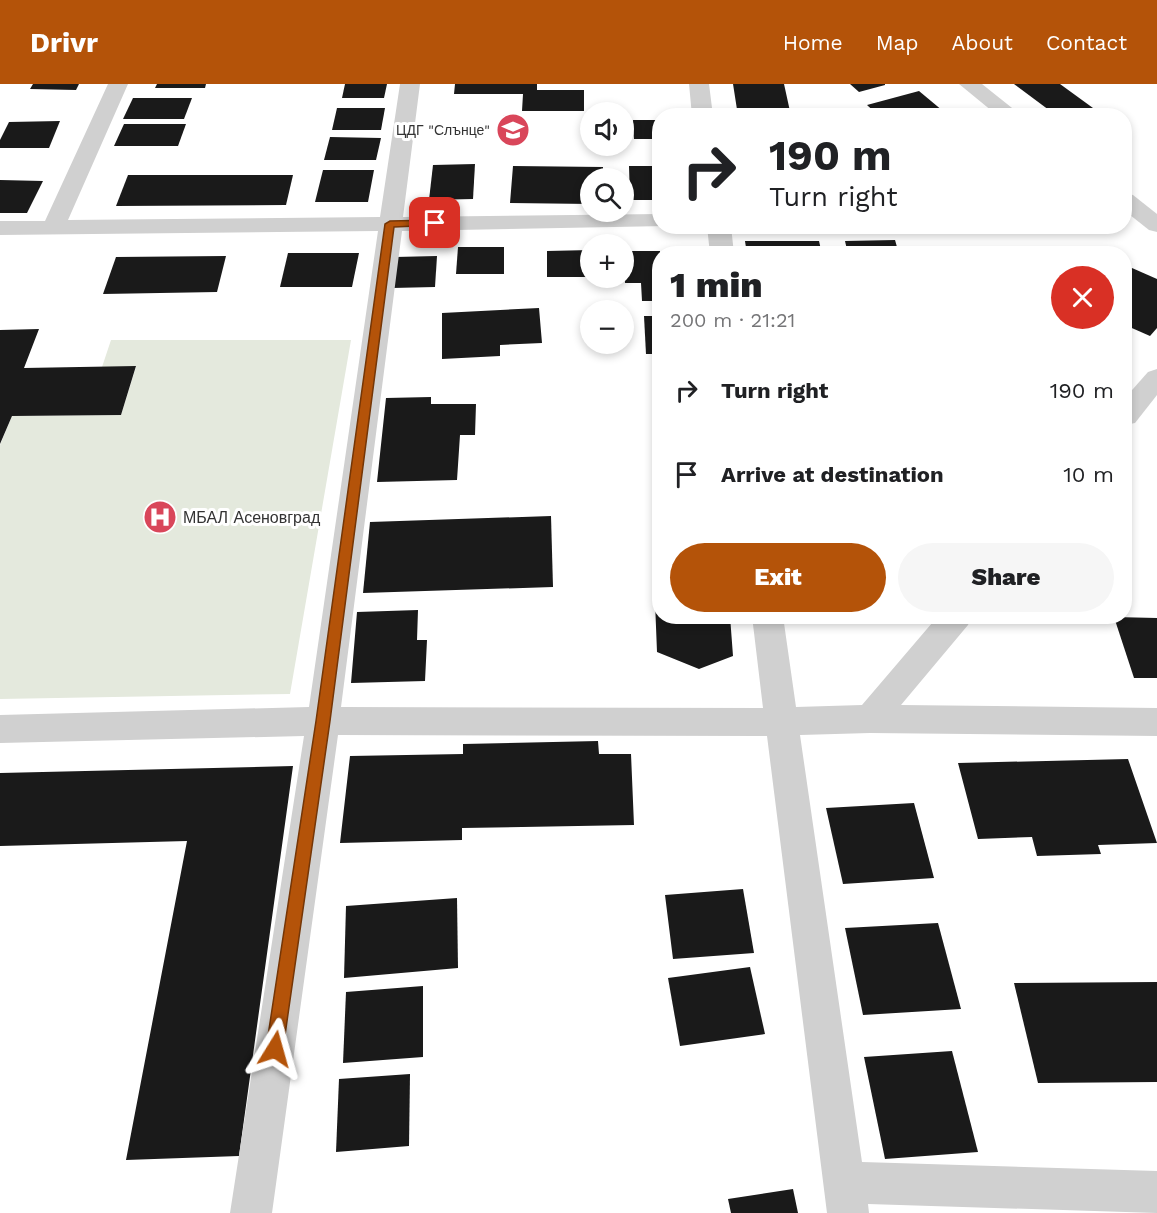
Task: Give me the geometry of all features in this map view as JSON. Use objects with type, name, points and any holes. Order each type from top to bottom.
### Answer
[{"type":"street","points":[[53,228],[118,84]]},
{"type":"street","points":[[251,1213],[323,721],[410,84]]},
{"type":"street","points":[[699,84],[702,108]]},
{"type":"street","points":[[969,84],[1001,108]]},
{"type":"street","points":[[0,228],[652,220]]},
{"type":"street","points":[[1132,408],[1157,378]]},
{"type":"street","points":[[768,624],[845,1197],[1157,1192]]},
{"type":"street","points":[[870,719],[950,624]]},
{"type":"street","points":[[0,729],[323,721],[780,722],[870,719],[1157,722]]},
{"type":"shaded area","name":"МБАЛ Асеновград","points":[[111,340],[351,340],[290,694],[0,699],[0,445],[12,416],[121,415],[136,367],[102,367]]},
{"type":"building","points":[[33,84],[79,84],[76,90],[30,89]]},
{"type":"building","points":[[157,84],[206,84],[205,88],[155,88]]},
{"type":"building","points":[[345,84],[387,84],[384,98],[342,98]]},
{"type":"building","points":[[455,84],[537,84],[537,90],[584,90],[584,102],[580,102],[580,111],[522,111],[523,94],[454,94]]},
{"type":"building","points":[[733,84],[784,84],[789,108],[737,108]]},
{"type":"building","points":[[850,84],[885,84],[885,85],[859,92]]},
{"type":"building","points":[[1014,84],[1060,84],[1093,108],[1046,108]]},
{"type":"building","points":[[919,91],[939,108],[870,108],[867,105]]},
{"type":"building","points":[[133,98],[192,98],[184,119],[123,119]]},
{"type":"building","points":[[337,108],[385,108],[381,130],[332,130]]},
{"type":"building","points":[[634,120],[652,120],[652,139],[634,139]]},
{"type":"building","points":[[60,121],[49,148],[0,148],[0,140],[9,122]]},
{"type":"building","points":[[124,124],[186,124],[178,146],[114,146]]},
{"type":"building","points":[[330,137],[381,138],[376,160],[324,160]]},
{"type":"building","points":[[475,164],[473,199],[429,200],[433,165]]},
{"type":"building","points":[[513,166],[603,167],[580,168],[580,204],[510,203]]},
{"type":"building","points":[[629,166],[652,166],[652,200],[634,200],[634,168],[629,168]]},
{"type":"building","points":[[323,170],[374,170],[368,202],[315,202]]},
{"type":"building","points":[[128,175],[293,175],[286,205],[116,206]]},
{"type":"building","points":[[0,180],[43,181],[27,213],[0,213]]},
{"type":"building","points":[[895,240],[897,246],[846,246],[845,241]]},
{"type":"building","points":[[745,241],[819,241],[820,246],[746,246]]},
{"type":"building","points":[[458,247],[504,247],[504,274],[456,274]]},
{"type":"building","points":[[580,250],[580,277],[547,277],[547,251]]},
{"type":"building","points":[[634,251],[652,251],[652,301],[642,301],[641,283],[634,283]]},
{"type":"building","points":[[288,253],[359,253],[352,287],[280,287]]},
{"type":"building","points":[[226,256],[217,292],[103,294],[116,257]]},
{"type":"building","points":[[437,256],[435,287],[392,288],[395,257]]},
{"type":"building","points":[[1132,268],[1157,279],[1157,328],[1150,336],[1132,328]]},
{"type":"building","points":[[539,308],[542,343],[500,345],[500,356],[442,359],[442,313]]},
{"type":"building","points":[[644,316],[652,316],[652,354],[646,354]]},
{"type":"building","points":[[39,329],[24,368],[136,366],[121,415],[12,416],[0,444],[0,330]]},
{"type":"building","points":[[431,397],[431,404],[476,404],[475,435],[460,435],[457,480],[377,482],[386,398]]},
{"type":"building","points":[[551,516],[553,587],[363,593],[370,522]]},
{"type":"building","points":[[418,610],[417,640],[427,640],[425,681],[351,683],[357,612]]},
{"type":"building","points":[[1132,617],[1157,618],[1157,678],[1134,678],[1116,624],[1132,624]]},
{"type":"building","points":[[656,624],[731,624],[733,656],[699,669],[657,652]]},
{"type":"building","points":[[598,741],[599,754],[631,754],[634,825],[462,828],[462,840],[340,843],[350,756],[463,754],[463,744]]},
{"type":"building","points":[[1128,759],[1157,843],[1098,845],[1101,854],[1037,856],[1032,837],[978,839],[958,763]]},
{"type":"building","points":[[293,766],[239,1156],[126,1160],[187,841],[0,846],[0,773]]},
{"type":"building","points":[[914,803],[934,878],[843,884],[826,808]]},
{"type":"building","points":[[743,889],[754,953],[673,959],[665,895]]},
{"type":"building","points":[[457,898],[458,968],[344,978],[346,906]]},
{"type":"building","points":[[938,923],[961,1009],[863,1015],[845,928]]},
{"type":"building","points":[[750,967],[765,1034],[680,1046],[668,978]]},
{"type":"building","points":[[1157,982],[1157,1082],[1038,1083],[1014,983]]},
{"type":"building","points":[[423,986],[423,1057],[343,1063],[346,992]]},
{"type":"building","points":[[952,1051],[978,1152],[885,1159],[864,1057]]},
{"type":"building","points":[[410,1074],[409,1146],[336,1152],[339,1079]]},
{"type":"building","points":[[793,1189],[798,1213],[731,1213],[728,1199]]},
{"type":"place","name":"ЦДГ \"Слънце\"","points":[[513,130]]},
{"type":"place","name":"МБАЛ Асеновград","points":[[160,517]]},
{"type":"route","points":[[275,1049],[323,721],[390,224],[435,223]]}]
